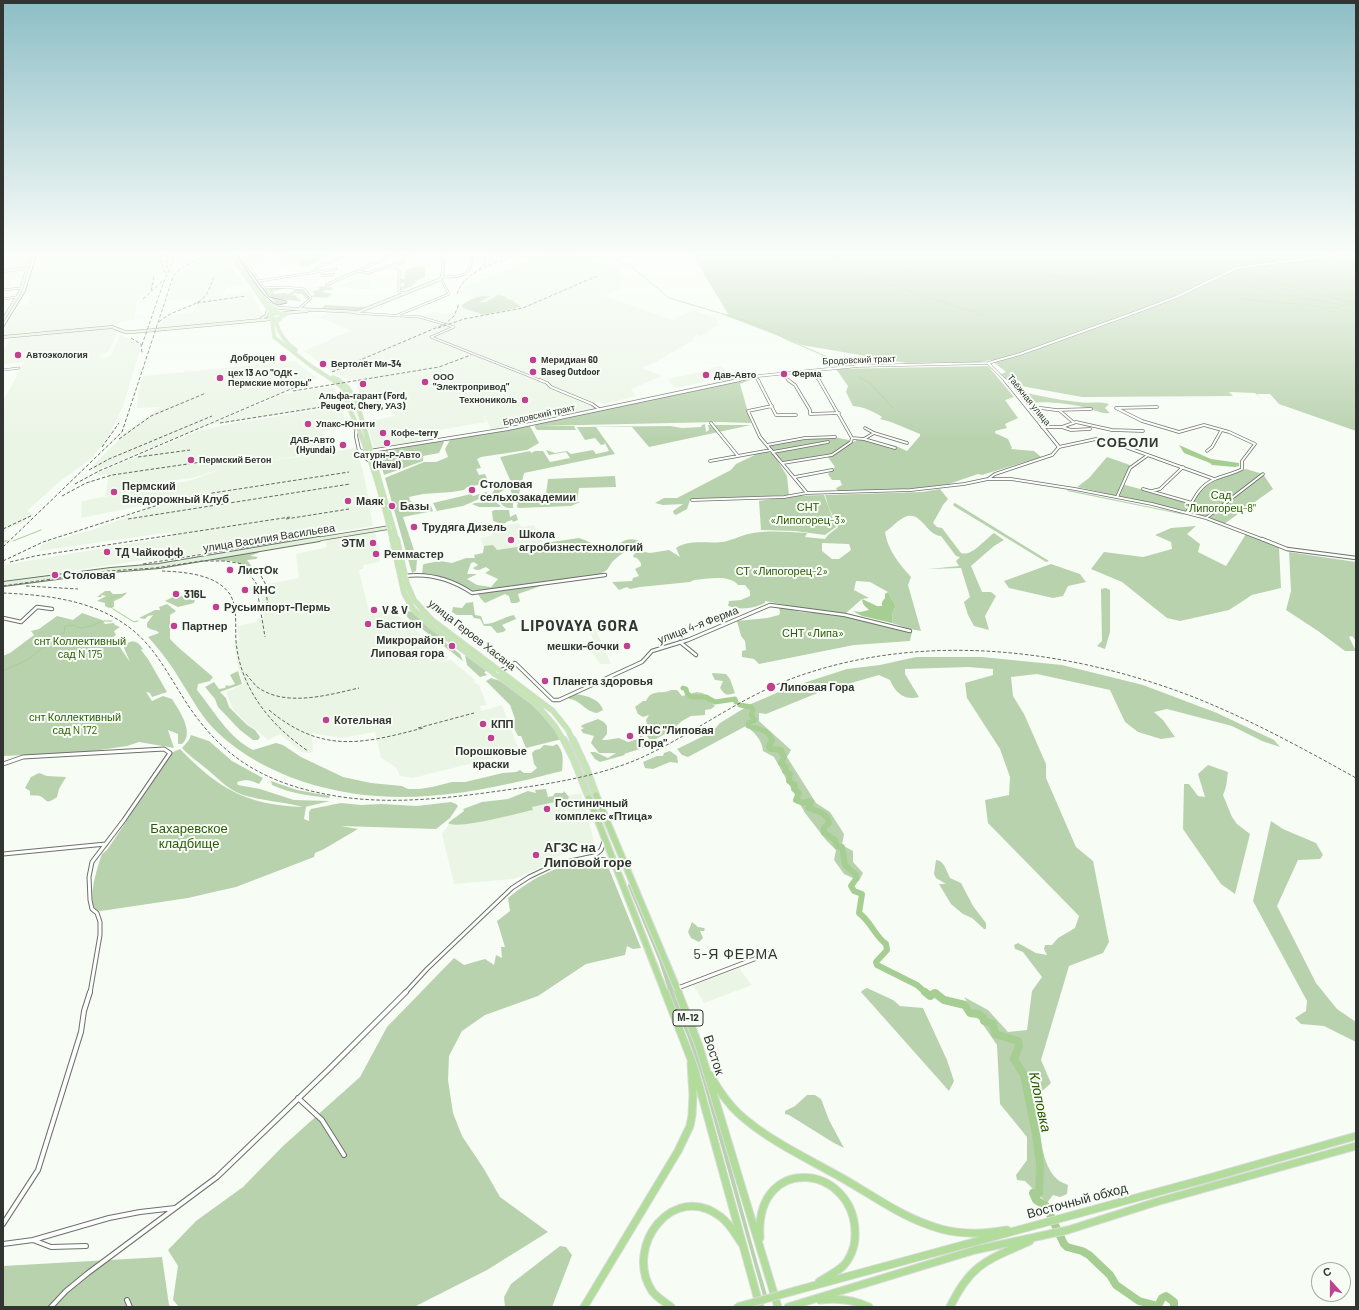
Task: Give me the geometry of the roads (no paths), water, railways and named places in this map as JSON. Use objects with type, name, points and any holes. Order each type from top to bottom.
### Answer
[{"type":"highway","name":"Восток","points":[[596,795],[677,989],[703,1061],[778,1307]]},
{"type":"highway","name":"Восток","points":[[589,798],[690,1057],[706,1107],[760,1307]]},
{"type":"highway","points":[[584,1307],[678,1151],[687,1133],[693,1107],[690,1057]]},
{"type":"highway","points":[[703,1061],[723,1097],[748,1121],[773,1138],[906,1215],[940,1229],[963,1233],[986,1233],[1032,1225]]},
{"type":"highway","name":"Восточный обход","points":[[803,1289],[1032,1225],[1202,1180],[1356,1136]]},
{"type":"highway","name":"Восточный обход","points":[[809,1301],[975,1250],[1068,1230],[1156,1202],[1356,1146]]},
{"type":"highway","points":[[736,1307],[803,1289],[836,1273],[846,1263],[853,1252],[856,1235],[852,1209],[840,1193],[828,1184],[811,1177],[794,1178],[778,1185],[767,1198],[762,1210],[759,1229],[761,1248]]},
{"type":"highway","points":[[671,1307],[660,1299],[652,1290],[647,1281],[643,1267],[643,1254],[646,1241],[654,1227],[664,1216],[682,1208],[693,1206],[707,1209],[724,1220],[744,1247]]},
{"type":"highway","points":[[950,1307],[962,1284],[971,1272],[999,1253],[1038,1237]]},
{"type":"highway","points":[[788,1307],[809,1301],[844,1299],[861,1303],[869,1307]]},
{"type":"main road","points":[[260,319],[266,315]]},
{"type":"main road","points":[[271,316],[281,315]]},
{"type":"main road","points":[[3,337],[112,327],[125,332],[133,332],[260,319],[281,315]]},
{"type":"main road","name":"улица Героев Хасана","points":[[283,315],[276,323],[285,341],[315,365],[342,382],[348,387],[356,400],[410,594],[426,615],[537,705],[554,723],[566,743],[589,798]]},
{"type":"main road","points":[[271,316],[273,335],[279,342]]},
{"type":"main road","points":[[260,319],[268,320],[272,323]]},
{"type":"main road","points":[[279,342],[275,335],[280,335],[285,341]]},
{"type":"main road","name":"улица Героев Хасана","points":[[279,342],[322,374],[340,384],[345,391],[350,410],[370,451],[370,461],[392,527],[402,586],[412,608],[429,625],[543,702],[561,720],[577,748],[596,795]]},
{"type":"main road","points":[[347,402],[352,403],[356,400]]},
{"type":"main road","points":[[350,410],[354,407],[359,408]]},
{"type":"main road","name":"улица Василия Васильева","points":[[3,584],[111,570],[159,566],[392,527]]},
{"type":"street","points":[[385,315],[420,317],[454,327],[431,337],[534,377],[547,383],[551,387],[592,404],[599,409]]},
{"type":"street","name":"Бродовский тракт","points":[[359,450],[362,452],[370,451],[500,430],[780,373],[858,366],[988,363],[1020,354],[1128,315]]},
{"type":"street","name":"Таёжная улица","points":[[988,363],[1000,375],[1059,448]]},
{"type":"street","points":[[3,370],[19,368]]},
{"type":"street","points":[[808,370],[820,381],[852,438]]},
{"type":"street","points":[[780,373],[795,385],[810,410],[810,414],[839,413]]},
{"type":"street","points":[[755,377],[761,384],[776,415],[796,416]]},
{"type":"street","points":[[772,406],[751,409],[748,411],[753,424],[766,445],[795,477],[807,493]]},
{"type":"street","points":[[1025,406],[1059,410],[1091,410]]},
{"type":"street","points":[[1157,407],[1116,408],[1142,421],[1179,432],[1200,425],[1228,432],[1254,444],[1247,456],[1242,461],[1242,469],[1233,474],[1214,479],[1201,487],[1187,512]]},
{"type":"street","points":[[1059,410],[1074,422]]},
{"type":"street","points":[[357,422],[355,434],[359,450],[361,455],[370,461]]},
{"type":"street","points":[[1042,428],[1062,427],[1074,422],[1081,422],[1112,430],[1143,431]]},
{"type":"street","points":[[711,423],[738,456]]},
{"type":"street","points":[[1062,427],[1071,430],[1090,429]]},
{"type":"street","points":[[865,428],[874,433],[907,443]]},
{"type":"street","points":[[1206,451],[1212,447],[1221,431]]},
{"type":"street","points":[[864,439],[874,433]]},
{"type":"street","points":[[766,445],[805,438],[835,437]]},
{"type":"street","points":[[852,438],[864,439],[895,448]]},
{"type":"street","points":[[783,463],[832,455],[851,442],[852,438]]},
{"type":"street","points":[[988,479],[995,474],[1052,455],[1055,453],[1056,449],[1096,439],[1149,454],[1214,479]]},
{"type":"street","points":[[710,461],[828,442]]},
{"type":"street","points":[[1117,497],[1130,468],[1149,454]]},
{"type":"street","points":[[1152,491],[1160,489],[1183,467]]},
{"type":"street","points":[[795,477],[832,470]]},
{"type":"street","points":[[1206,518],[1263,474]]},
{"type":"street","points":[[692,500],[784,497],[807,493],[922,489],[964,484],[988,479],[1011,479],[1117,497],[1187,512],[1287,549],[1356,558]]},
{"type":"street","points":[[1143,489],[1192,503]]},
{"type":"street","points":[[405,576],[415,574],[451,580],[472,593],[605,575]]},
{"type":"street","points":[[3,618],[21,622],[37,606],[52,609]]},
{"type":"street","name":"улица 4-я Ферма","points":[[497,672],[515,662],[553,700],[559,700],[642,662],[652,651],[680,642],[770,606],[845,615],[910,631]]},
{"type":"street","points":[[680,642],[696,655]]},
{"type":"street","points":[[3,764],[23,757],[164,749],[170,753],[92,862],[89,877],[91,906],[97,913],[100,922],[100,935],[81,1032],[38,1170],[3,1224]]},
{"type":"street","points":[[51,1307],[88,1273],[217,1177],[398,1000],[427,969],[512,888],[529,877],[552,866],[594,856],[601,850],[605,839]]},
{"type":"street","points":[[3,854],[106,844]]},
{"type":"street","points":[[588,858],[605,860],[616,870]]},
{"type":"street","points":[[677,989],[736,968],[770,953]]},
{"type":"street","points":[[298,1098],[322,1120],[344,1155]]},
{"type":"street","points":[[3,1244],[33,1240],[107,1219],[136,1213],[162,1211],[178,1207]]},
{"type":"street","points":[[33,1240],[51,1247],[86,1246]]},
{"type":"street","points":[[127,1300],[130,1307]]},
{"type":"waterway","points":[[727,315],[760,325],[788,340],[839,362],[837,367]]},
{"type":"waterway","points":[[838,369],[842,370]]},
{"type":"waterway","points":[[858,377],[870,383],[893,408]]},
{"type":"waterway","points":[[13,541],[41,530]]},
{"type":"waterway","points":[[3,541],[8,541]]},
{"type":"waterway","points":[[112,608],[108,599],[126,593]]},
{"type":"waterway","points":[[113,609],[134,622],[138,621]]},
{"type":"waterway","points":[[3,671],[29,659],[41,649],[51,644],[52,638],[64,633],[65,626],[74,625],[80,628],[91,626],[102,621],[112,621]]},
{"type":"waterway","name":"Клоповка","points":[[683,688],[686,689],[687,693],[691,697],[706,697],[715,702],[735,699],[736,702]]},
{"type":"waterway","name":"Клоповка","points":[[740,705],[751,707],[753,710],[751,715],[755,720],[748,723],[748,726],[765,732],[772,741]]},
{"type":"waterway","name":"Клоповка","points":[[772,741],[769,747],[771,749],[781,750],[784,758],[781,763],[786,767],[785,771],[790,774],[789,781],[795,785],[794,789],[799,793],[796,800],[803,803],[809,801],[811,802],[808,808],[821,812],[826,816],[829,823],[824,828],[824,833],[835,840],[837,846],[842,847],[845,865],[856,875],[856,879],[851,886],[854,891],[862,894],[859,913],[886,944],[887,950],[876,962],[877,965],[917,985],[926,993]]},
{"type":"waterway","name":"Клоповка","points":[[925,992],[930,996],[935,993],[944,1000],[965,1005],[970,1013],[978,1014],[983,1017],[984,1021],[993,1024],[995,1034],[1018,1041],[1019,1046],[1014,1059],[1024,1075],[1036,1134],[1040,1165],[1039,1193],[1037,1195],[1033,1193],[1036,1200],[1046,1206],[1064,1244],[1067,1247],[1082,1251],[1089,1255],[1110,1275],[1116,1285],[1139,1301],[1158,1306],[1162,1298],[1166,1296],[1174,1302],[1174,1307]]},
{"type":"tram line","points":[[3,328],[11,315]]},
{"type":"railway","points":[[142,345],[152,315]]},
{"type":"railway","points":[[3,547],[122,432],[160,315]]},
{"type":"railway","points":[[159,322],[168,315]]},
{"type":"railway","points":[[332,372],[445,324],[454,315]]},
{"type":"railway","points":[[438,328],[464,319],[485,315]]},
{"type":"railway","points":[[131,338],[141,344],[142,353]]},
{"type":"railway","points":[[293,391],[439,367],[471,355]]},
{"type":"railway","points":[[75,484],[99,471],[298,386]]},
{"type":"railway","points":[[119,439],[151,416],[206,393]]},
{"type":"railway","points":[[220,423],[328,406]]},
{"type":"railway","points":[[89,470],[109,459],[212,416]]},
{"type":"railway","points":[[102,447],[119,423]]},
{"type":"railway","points":[[138,457],[190,450]]},
{"type":"railway","points":[[62,496],[86,483],[112,475],[229,458]]},
{"type":"railway","points":[[3,561],[43,542],[180,498],[349,472]]},
{"type":"railway","points":[[128,519],[350,484]]},
{"type":"railway","points":[[286,519],[349,509]]},
{"type":"railway","points":[[3,529],[33,515]]},
{"type":"railway","points":[[10,562],[35,556],[290,517]]},
{"type":"railway","points":[[143,564],[290,540]]},
{"type":"railway","points":[[3,586],[108,571],[155,568],[202,561],[225,561],[243,564],[260,574],[265,583],[268,607]]},
{"type":"railway","points":[[239,568],[250,575],[256,583],[265,637]]},
{"type":"railway","points":[[162,571],[198,575],[216,582],[229,593],[234,603],[236,616],[236,641],[239,658],[251,690],[259,704],[281,729],[308,751]]},
{"type":"railway","points":[[26,586],[78,589]]},
{"type":"railway","points":[[3,593],[36,595],[70,601],[86,605],[116,619],[139,635],[146,643],[160,661],[199,721],[215,739],[232,754],[271,778],[292,786],[342,797],[385,800],[428,799],[529,787],[591,775],[621,766],[656,751],[730,708],[788,680],[838,664],[889,655],[941,651],[993,652],[1045,657],[1097,667],[1147,681],[1196,698],[1257,725],[1356,778]]},
{"type":"railway","points":[[246,674],[256,686],[267,693],[280,697],[306,698],[334,694],[359,688]]},
{"type":"railway","points":[[269,710],[288,724],[307,734],[343,742],[381,738],[423,728]]},
{"type":"railway","points":[[418,728],[474,713]]},
{"type":"place","name":"Автоэкология","points":[[18,355]]},
{"type":"place","name":"Доброцен","points":[[283,358]]},
{"type":"place","name":"Меридиан 60","points":[[533,360]]},
{"type":"place","name":"Вертолёт Ми-34","points":[[323,364]]},
{"type":"place","name":"Baseg Outdoor","points":[[533,372]]},
{"type":"place","name":"Ферма","points":[[784,374]]},
{"type":"place","name":"Дав-Авто","points":[[706,375]]},
{"type":"place","name":"цех 13 АО \"ОДК - Пермские моторы\"","points":[[220,378]]},
{"type":"place","name":"ООО \"Электропривод\"","points":[[425,382]]},
{"type":"place","name":"Альфа-гарант (Ford, Peugeot, Chery, УАЗ)","points":[[363,384]]},
{"type":"place","name":"Технониколь","points":[[525,400]]},
{"type":"place","name":"Упакс-Юнити","points":[[308,424]]},
{"type":"place","name":"Кофе-terry","points":[[383,433]]},
{"type":"place","name":"Сатурн-Р-Авто (Haval)","points":[[387,443]]},
{"type":"place","name":"ДАВ-Авто (Hyundai)","points":[[343,445]]},
{"type":"place","name":"Пермский Бетон","points":[[191,460]]},
{"type":"place","name":"Столовая сельхозакадемии","points":[[472,490]]},
{"type":"place","name":"Пермский Внедорожный Клуб","points":[[114,492]]},
{"type":"place","name":"Маяк","points":[[348,501]]},
{"type":"place","name":"Базы","points":[[392,506]]},
{"type":"place","name":"Трудяга Дизель","points":[[414,527]]},
{"type":"place","name":"Школа агробизнестехнологий","points":[[511,540]]},
{"type":"place","name":"ЭТМ","points":[[373,543]]},
{"type":"place","name":"ТД Чайкофф","points":[[107,552]]},
{"type":"place","name":"Реммастер","points":[[376,554]]},
{"type":"place","name":"ЛистОк","points":[[230,570]]},
{"type":"place","name":"Столовая","points":[[55,575]]},
{"type":"place","name":"КНС","points":[[245,590]]},
{"type":"place","name":"316L","points":[[176,594]]},
{"type":"place","name":"Русьимпорт-Пермь","points":[[216,607]]},
{"type":"place","name":"V & V","points":[[374,610]]},
{"type":"place","name":"Бастион","points":[[368,624]]},
{"type":"place","name":"Партнер","points":[[174,626]]},
{"type":"place","name":"Микрорайон Липовая гора","points":[[452,646]]},
{"type":"place","name":"мешки-бочки","points":[[627,646]]},
{"type":"place","name":"Планета здоровья","points":[[545,681]]},
{"type":"place","name":"Липовая Гора","points":[[771,687]]},
{"type":"place","name":"Котельная","points":[[326,720]]},
{"type":"place","name":"КПП","points":[[483,724]]},
{"type":"place","name":"КНС \"Липовая Гора\"","points":[[630,736]]},
{"type":"place","name":"Порошковые краски","points":[[491,738]]},
{"type":"place","name":"Гостиничный комплекс «Птица»","points":[[547,809]]},
{"type":"place","name":"АГЗС на Липовой горе","points":[[536,855]]},
{"type":"district","name":"СОБОЛИ","points":[[1128,443]]},
{"type":"district","name":"LIPOVAYA GORA","points":[[580,626]]},
{"type":"district","name":"5-Я ФЕРМА","points":[[736,954]]},
{"type":"park label","name":"Сад \"Липогорец-8\"","points":[[1221,501]]},
{"type":"park label","name":"СНТ «Липогорец-3»","points":[[808,513]]},
{"type":"park label","name":"СТ «Липогорец-2»","points":[[782,571]]},
{"type":"park label","name":"СНТ «Липа»","points":[[813,633]]},
{"type":"park label","name":"снт Коллективный сад N 175","points":[[80,647]]},
{"type":"park label","name":"снт Коллективный сад N 172","points":[[75,723]]},
{"type":"park label","name":"Бахаревское кладбище","points":[[189,836]]}]
